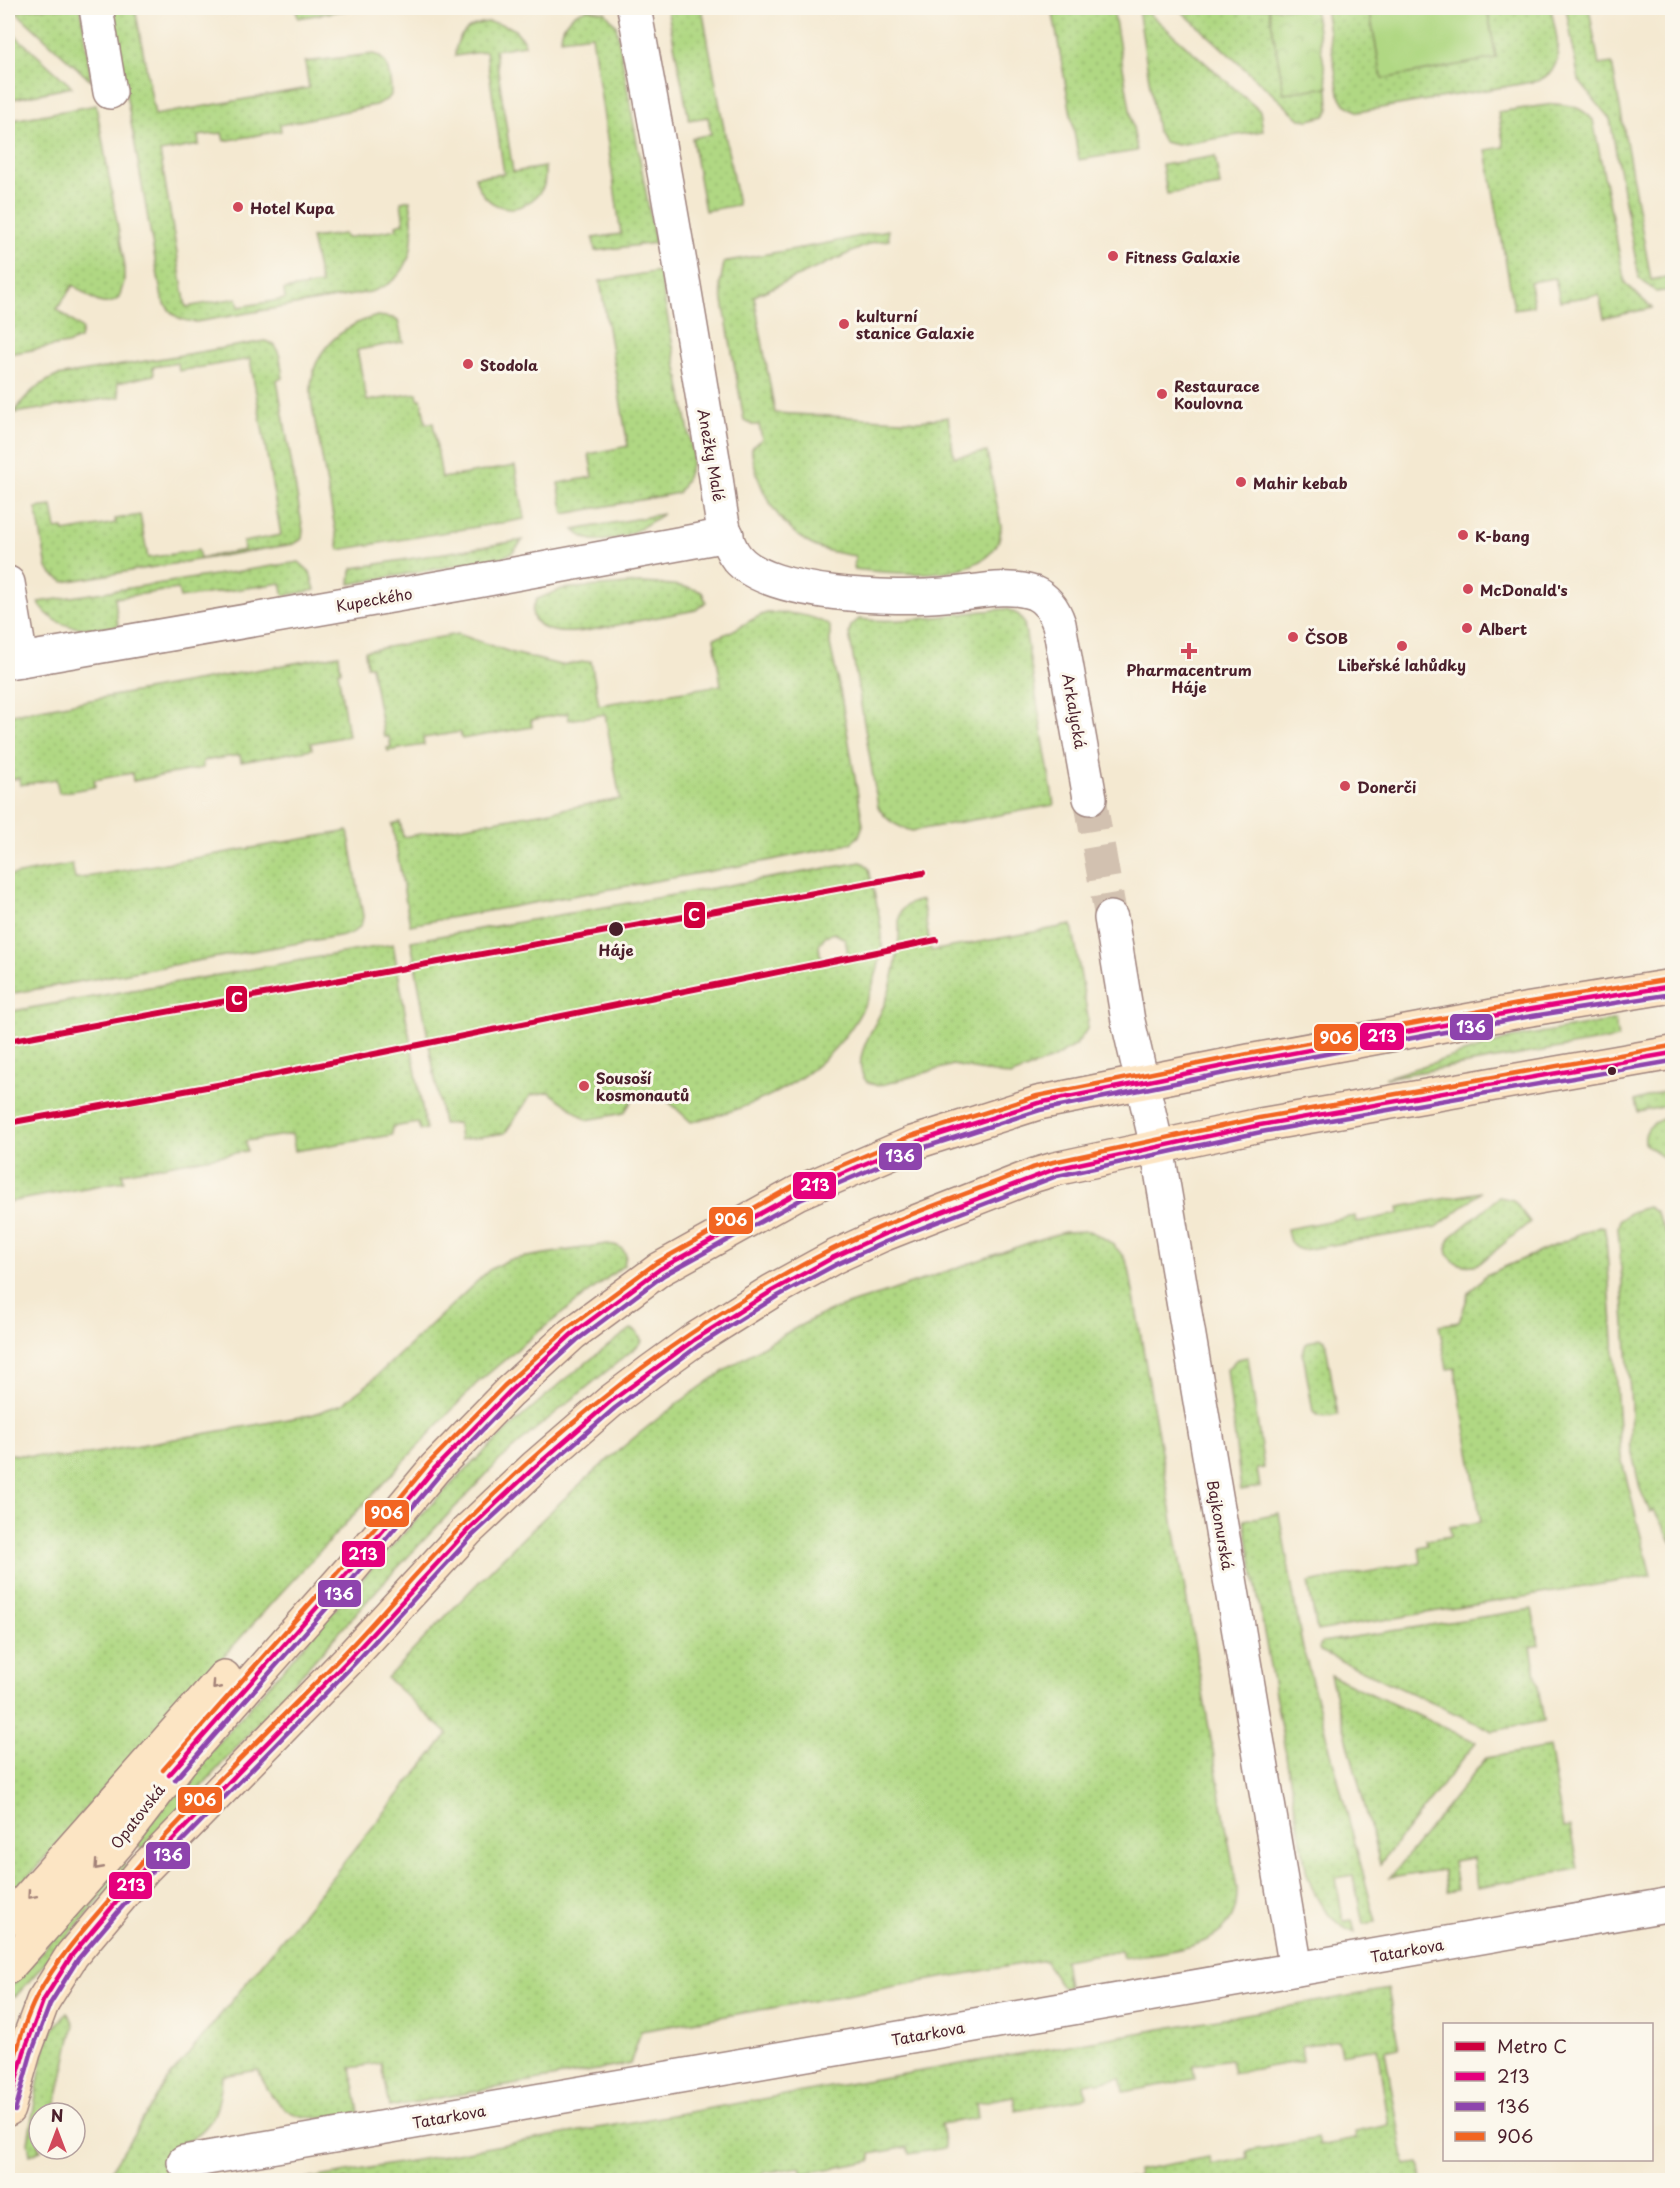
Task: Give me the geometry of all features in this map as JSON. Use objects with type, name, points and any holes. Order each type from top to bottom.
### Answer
[{"type":"main road","name":"Opatovská","points":[[8,1966],[118,1843],[181,1761],[350,1570],[435,1468],[509,1392],[572,1334],[660,1269],[797,1193],[913,1143],[1038,1103],[1525,1010],[1672,986]]},
{"type":"main road","points":[[8,2091],[40,2009],[58,1975],[72,1955],[146,1868],[350,1658],[467,1531],[535,1467],[610,1402],[694,1340],[772,1291],[834,1257],[882,1235],[1035,1175],[1260,1125],[1672,1053]]},
{"type":"main road","points":[[8,1919],[340,1547],[393,1516]]},
{"type":"street","points":[[96,8],[110,92]]},
{"type":"street","name":"Anežky Malé","points":[[634,8],[727,535],[731,549],[739,561],[770,578],[793,585],[877,596],[914,597],[1021,590],[1043,598],[1056,615],[1059,624]]},
{"type":"street","name":"Kupeckého","points":[[8,583],[14,661],[727,535]]},
{"type":"street","name":"Arkalycká","points":[[1059,624],[1090,798]]},
{"type":"street","points":[[1111,918],[1128,1022],[1144,1082]]},
{"type":"street","name":"Bajkonurská","points":[[1144,1082],[1157,1147],[1296,1969]]},
{"type":"street","name":"Tatarkova","points":[[184,2162],[1672,1904]]},
{"type":"green space","points":[[35,8],[81,8],[91,81],[16,12]]},
{"type":"green space","points":[[111,8],[135,8],[155,115],[309,88],[305,62],[373,54],[383,60],[388,70],[391,95],[388,99],[375,105],[280,125],[281,131],[224,141],[222,133],[198,136],[199,145],[160,152],[186,307],[237,298],[239,307],[285,299],[284,290],[321,284],[311,238],[344,234],[346,238],[397,229],[396,225],[404,223],[401,202],[410,200],[412,243],[404,268],[396,278],[385,286],[370,292],[196,322],[184,320],[172,313],[162,299]]},
{"type":"green space","points":[[296,8],[358,8],[298,18]]},
{"type":"green space","points":[[667,8],[702,8],[738,205],[705,211],[692,138],[711,134],[708,117],[689,120]]},
{"type":"green space","points":[[1052,8],[1113,8],[1137,151],[1079,160]]},
{"type":"green space","points":[[1138,8],[1143,8],[1260,111],[1263,131],[1177,145],[1164,142],[1157,131]]},
{"type":"green space","points":[[1178,8],[1269,8],[1284,93],[1328,87],[1329,110],[1325,116],[1309,120],[1300,119]]},
{"type":"green space","points":[[1269,8],[1314,8],[1328,87],[1284,93]]},
{"type":"green space","points":[[1325,8],[1369,8],[1382,79],[1496,58],[1487,8],[1551,8],[1557,39],[1557,58],[1548,75],[1538,81],[1358,112],[1345,104],[1339,94]]},
{"type":"green space","points":[[1369,8],[1487,8],[1496,58],[1382,79]]},
{"type":"green space","points":[[1566,8],[1589,8],[1599,65],[1612,63],[1651,280],[1672,276],[1672,290],[1656,292],[1639,278],[1610,119],[1579,81]]},
{"type":"green space","points":[[588,9],[605,12],[616,25],[655,243],[595,251],[593,238],[621,234],[592,35],[561,39],[563,28],[569,19]]},
{"type":"green space","points":[[488,22],[515,30],[525,45],[495,50],[513,172],[545,167],[544,185],[541,191],[532,200],[514,208],[505,208],[490,201],[483,195],[475,177],[504,174],[486,51],[455,56],[457,43],[464,32],[474,25]]},
{"type":"green space","points":[[8,29],[72,87],[8,100]]},
{"type":"green space","points":[[1554,104],[1576,107],[1593,120],[1625,283],[1652,308],[1604,318],[1599,295],[1560,301],[1555,278],[1530,282],[1534,306],[1514,309],[1486,150],[1504,147],[1498,112]]},
{"type":"green space","points":[[96,105],[124,261],[124,282],[119,298],[113,302],[101,303],[73,285],[57,309],[82,329],[80,339],[67,344],[8,354],[8,121]]},
{"type":"green space","points":[[1215,156],[1220,186],[1167,194],[1162,165]]},
{"type":"green space","points":[[888,230],[889,240],[874,242],[754,296],[775,413],[920,421],[948,417],[954,457],[987,452],[1001,526],[996,545],[984,559],[965,567],[942,572],[893,573],[854,569],[855,556],[812,545],[797,535],[781,519],[763,489],[752,456],[752,449],[762,439],[759,425],[752,425],[744,420],[720,284],[724,263],[728,261]]},
{"type":"green space","points":[[659,271],[693,454],[688,475],[678,493],[564,514],[558,483],[593,477],[589,454],[628,446],[600,281]]},
{"type":"green space","points":[[378,316],[398,321],[403,342],[357,350],[367,401],[417,393],[418,399],[421,399],[426,424],[433,423],[442,478],[515,466],[525,519],[339,550],[313,410],[311,383],[317,363],[329,344],[357,323]]},
{"type":"green space","points":[[265,341],[275,345],[280,357],[283,378],[277,380],[303,530],[302,539],[294,544],[64,582],[53,575],[47,568],[36,508],[52,506],[56,529],[63,528],[64,532],[116,523],[115,519],[140,515],[148,558],[198,550],[200,558],[244,550],[243,542],[281,535],[250,359],[179,371],[178,363],[153,367],[154,375],[117,383],[120,397],[14,413],[32,391],[57,376]]},
{"type":"green space","points":[[663,514],[631,533],[607,540],[584,537],[574,530]]},
{"type":"green space","points":[[523,540],[513,552],[504,557],[350,584],[351,571],[354,568]]},
{"type":"green space","points":[[299,562],[310,572],[315,590],[284,596],[281,583],[180,598],[178,589],[115,598],[118,626],[84,628],[63,624],[45,612],[38,602]]},
{"type":"green space","points":[[639,583],[687,587],[702,592],[706,602],[696,610],[581,632],[553,631],[543,627],[535,620],[532,612],[537,599],[562,589]]},
{"type":"green space","points":[[1007,609],[1019,615],[1024,623],[1054,805],[912,831],[897,825],[888,819],[878,807],[849,633],[851,626],[859,619],[915,619]]},
{"type":"green space","points":[[767,613],[808,616],[830,626],[830,644],[863,825],[859,836],[851,843],[761,862],[410,925],[392,824],[400,822],[403,837],[620,799],[605,714],[569,720],[568,713],[531,720],[532,727],[462,739],[460,732],[423,738],[424,745],[388,751],[387,748],[391,747],[389,737],[384,737],[371,666],[367,666],[365,651],[458,634],[513,653],[560,665],[591,661],[599,705],[721,685],[714,638]]},
{"type":"green space","points":[[339,655],[341,671],[338,671],[348,736],[311,743],[312,749],[241,762],[240,755],[203,761],[203,768],[133,781],[132,773],[94,780],[95,787],[59,793],[56,779],[20,785],[19,778],[8,780],[8,715]]},
{"type":"green space","points":[[348,831],[363,916],[360,927],[350,934],[8,994],[8,876],[72,864],[75,879]]},
{"type":"green space","points":[[861,862],[869,869],[882,932],[877,972],[858,1017],[841,1041],[821,1062],[799,1079],[774,1093],[720,1115],[691,1122],[659,1093],[634,1097],[624,1113],[587,1120],[549,1092],[531,1095],[505,1133],[460,1140],[458,1123],[443,1124],[411,941]],"holes":[[[834,933],[845,939],[848,953],[840,962],[829,963],[820,955],[819,945],[825,936]]]},
{"type":"green space","points":[[922,900],[931,951],[1072,925],[1088,1018],[1087,1029],[1076,1045],[1052,1059],[1010,1076],[953,1065],[878,1086],[867,1082],[862,1073],[862,1054],[884,1005],[892,980],[896,963],[900,914],[906,906]]},
{"type":"green space","points":[[393,944],[426,1130],[420,1130],[418,1123],[392,1127],[392,1135],[295,1151],[292,1134],[246,1141],[247,1151],[122,1173],[124,1181],[8,1202],[8,1012]]},
{"type":"green space","points":[[1615,1020],[1618,1038],[1385,1078],[1511,1038]]},
{"type":"green space","points":[[1672,1088],[1672,1105],[1638,1112],[1635,1101]]},
{"type":"green space","points":[[1672,1116],[1672,1164],[1645,1144],[1645,1138],[1648,1128]]},
{"type":"green space","points":[[1481,1192],[1437,1227],[1303,1250],[1293,1246],[1287,1229],[1355,1216],[1356,1222],[1399,1214],[1398,1207]]},
{"type":"green space","points":[[1499,1197],[1513,1200],[1530,1222],[1480,1263],[1466,1265],[1454,1261],[1448,1251],[1451,1237]]},
{"type":"green space","points":[[1648,1207],[1656,1212],[1672,1246],[1672,1543],[1654,1510],[1650,1512],[1640,1489],[1630,1444],[1631,1406],[1618,1227],[1620,1220],[1631,1212]]},
{"type":"green space","points":[[1599,1226],[1604,1227],[1606,1237],[1621,1457],[1651,1576],[1317,1631],[1308,1583],[1421,1562],[1419,1547],[1427,1545],[1426,1540],[1451,1536],[1450,1527],[1481,1522],[1455,1368],[1447,1369],[1439,1325],[1459,1322],[1469,1293],[1486,1275]]},
{"type":"green space","points":[[1089,1231],[1113,1245],[1129,1268],[1237,1889],[1235,1909],[1227,1925],[1216,1935],[1202,1942],[1169,1951],[1123,1958],[1121,1950],[1064,1960],[1068,1987],[1062,1987],[1044,1960],[641,2031],[630,2064],[389,2107],[381,2063],[351,2068],[359,2113],[341,2116],[311,2118],[287,2110],[276,2101],[258,2070],[222,2076],[219,2101],[211,2120],[197,2135],[175,2147],[180,2180],[105,2180],[166,2082],[448,1734],[387,1678],[534,1527],[640,1433],[696,1390],[754,1352],[815,1318],[1034,1241],[1064,1232]]},
{"type":"green space","points":[[607,1244],[623,1250],[626,1255],[624,1265],[476,1384],[278,1596],[84,1811],[8,1902],[8,1454],[66,1458],[311,1415],[342,1404],[367,1385],[489,1270],[508,1260]]},
{"type":"green space","points":[[631,1329],[636,1331],[642,1341],[640,1344],[499,1461],[384,1582],[144,1851],[134,1842],[189,1776],[406,1531],[491,1445],[582,1366]]},
{"type":"green space","points":[[1320,1337],[1325,1340],[1338,1415],[1321,1417],[1313,1412],[1303,1353],[1306,1344]]},
{"type":"green space","points":[[1248,1357],[1264,1468],[1257,1469],[1260,1487],[1241,1490],[1227,1369],[1237,1359]]},
{"type":"green space","points":[[1279,1513],[1302,1644],[1376,1922],[1363,1924],[1353,1875],[1336,1878],[1343,1921],[1352,1920],[1355,1933],[1330,1917],[1314,1892],[1307,1874],[1244,1520]]},
{"type":"green space","points":[[1532,1609],[1539,1645],[1531,1647],[1544,1721],[1493,1731],[1320,1651],[1319,1648],[1322,1642]]},
{"type":"green space","points":[[1330,1675],[1476,1742],[1380,1864]]},
{"type":"green space","points":[[1549,1747],[1563,1828],[1570,1827],[1578,1869],[1477,1887],[1473,1858],[1453,1861],[1457,1890],[1447,1892],[1443,1870],[1390,1878],[1486,1758]]},
{"type":"green space","points":[[120,1861],[128,1868],[16,1996],[10,1996],[9,1989]]},
{"type":"green space","points":[[1388,1989],[1399,2048],[1385,2051],[1405,2165],[1419,2163],[1422,2180],[1119,2180],[1138,2177],[1137,2170],[1209,2157],[1211,2165],[1248,2158],[1247,2151],[1317,2138],[1319,2146],[1356,2139],[1355,2132],[1389,2125],[1377,2048],[1341,2054],[1338,2040],[1301,2046],[1303,2061],[1233,2073],[1230,2059],[1193,2065],[1195,2079],[1124,2092],[1121,2078],[1084,2084],[1086,2098],[1016,2111],[1013,2096],[976,2103],[978,2118],[941,2124],[945,2148],[909,2154],[907,2147],[871,2154],[871,2161],[802,2174],[800,2167],[763,2173],[763,2180],[302,2180]]},
{"type":"green space","points":[[67,2012],[74,2025],[57,2101],[35,2101],[43,2054],[50,2034]]},
{"type":"tunnel","points":[[1090,798],[1111,918]]},
{"type":"metro line","name":"C","points":[[8,1041],[923,873]]},
{"type":"metro line","name":"C","points":[[8,1123],[256,1078],[936,940]]},
{"type":"transit line","name":"906","points":[[163,1770],[344,1565],[429,1463],[504,1386],[568,1328],[656,1263],[793,1186],[911,1136],[1037,1096],[1524,1003],[1671,979]]},
{"type":"transit line","name":"213","points":[[169,1775],[350,1570],[435,1468],[509,1392],[572,1334],[660,1269],[797,1193],[913,1143],[1038,1103],[1525,1010],[1672,986]]},
{"type":"transit line","name":"136","points":[[175,1780],[356,1575],[441,1473],[514,1397],[577,1340],[664,1275],[800,1200],[916,1150],[1040,1110],[1526,1017],[1672,994]]},
{"type":"transit line","name":"906","points":[[8,2083],[20,2039],[44,1983],[80,1934],[164,1838],[354,1643],[447,1541],[516,1473],[630,1377],[741,1301],[811,1260],[854,1239],[930,1207],[1053,1162],[1259,1118],[1671,1046]]},
{"type":"transit line","name":"213","points":[[8,2109],[24,2052],[43,2001],[72,1955],[145,1868],[350,1658],[467,1531],[535,1467],[610,1402],[694,1340],[772,1291],[834,1257],[882,1235],[1055,1169],[1260,1125],[1672,1053]]},
{"type":"transit line","name":"136","points":[[15,2111],[31,2054],[50,2004],[78,1959],[151,1873],[355,1663],[472,1536],[615,1408],[698,1346],[776,1297],[837,1264],[885,1242],[1057,1176],[1261,1132],[1672,1061]]},
{"type":"place","name":"Hotel Kupa","points":[[238,207]]},
{"type":"place","name":"Fitness Galaxie","points":[[1113,256]]},
{"type":"place","name":"kulturní stanice Galaxie","points":[[844,324]]},
{"type":"place","name":"Stodola","points":[[468,364]]},
{"type":"place","name":"Restaurace Koulovna","points":[[1162,394]]},
{"type":"place","name":"Mahir kebab","points":[[1241,482]]},
{"type":"place","name":"K-bang","points":[[1463,535]]},
{"type":"place","name":"McDonald's","points":[[1468,589]]},
{"type":"place","name":"Albert","points":[[1467,628]]},
{"type":"place","name":"ČSOB","points":[[1293,637]]},
{"type":"place","name":"Libeřské lahůdky","points":[[1402,646]]},
{"type":"place","name":"Pharmacentrum Háje","points":[[1189,651]]},
{"type":"place","name":"Donerči","points":[[1345,786]]},
{"type":"place","name":"Háje","points":[[616,929]]},
{"type":"place","name":"Sousoší kosmonautů","points":[[584,1086]]}]
